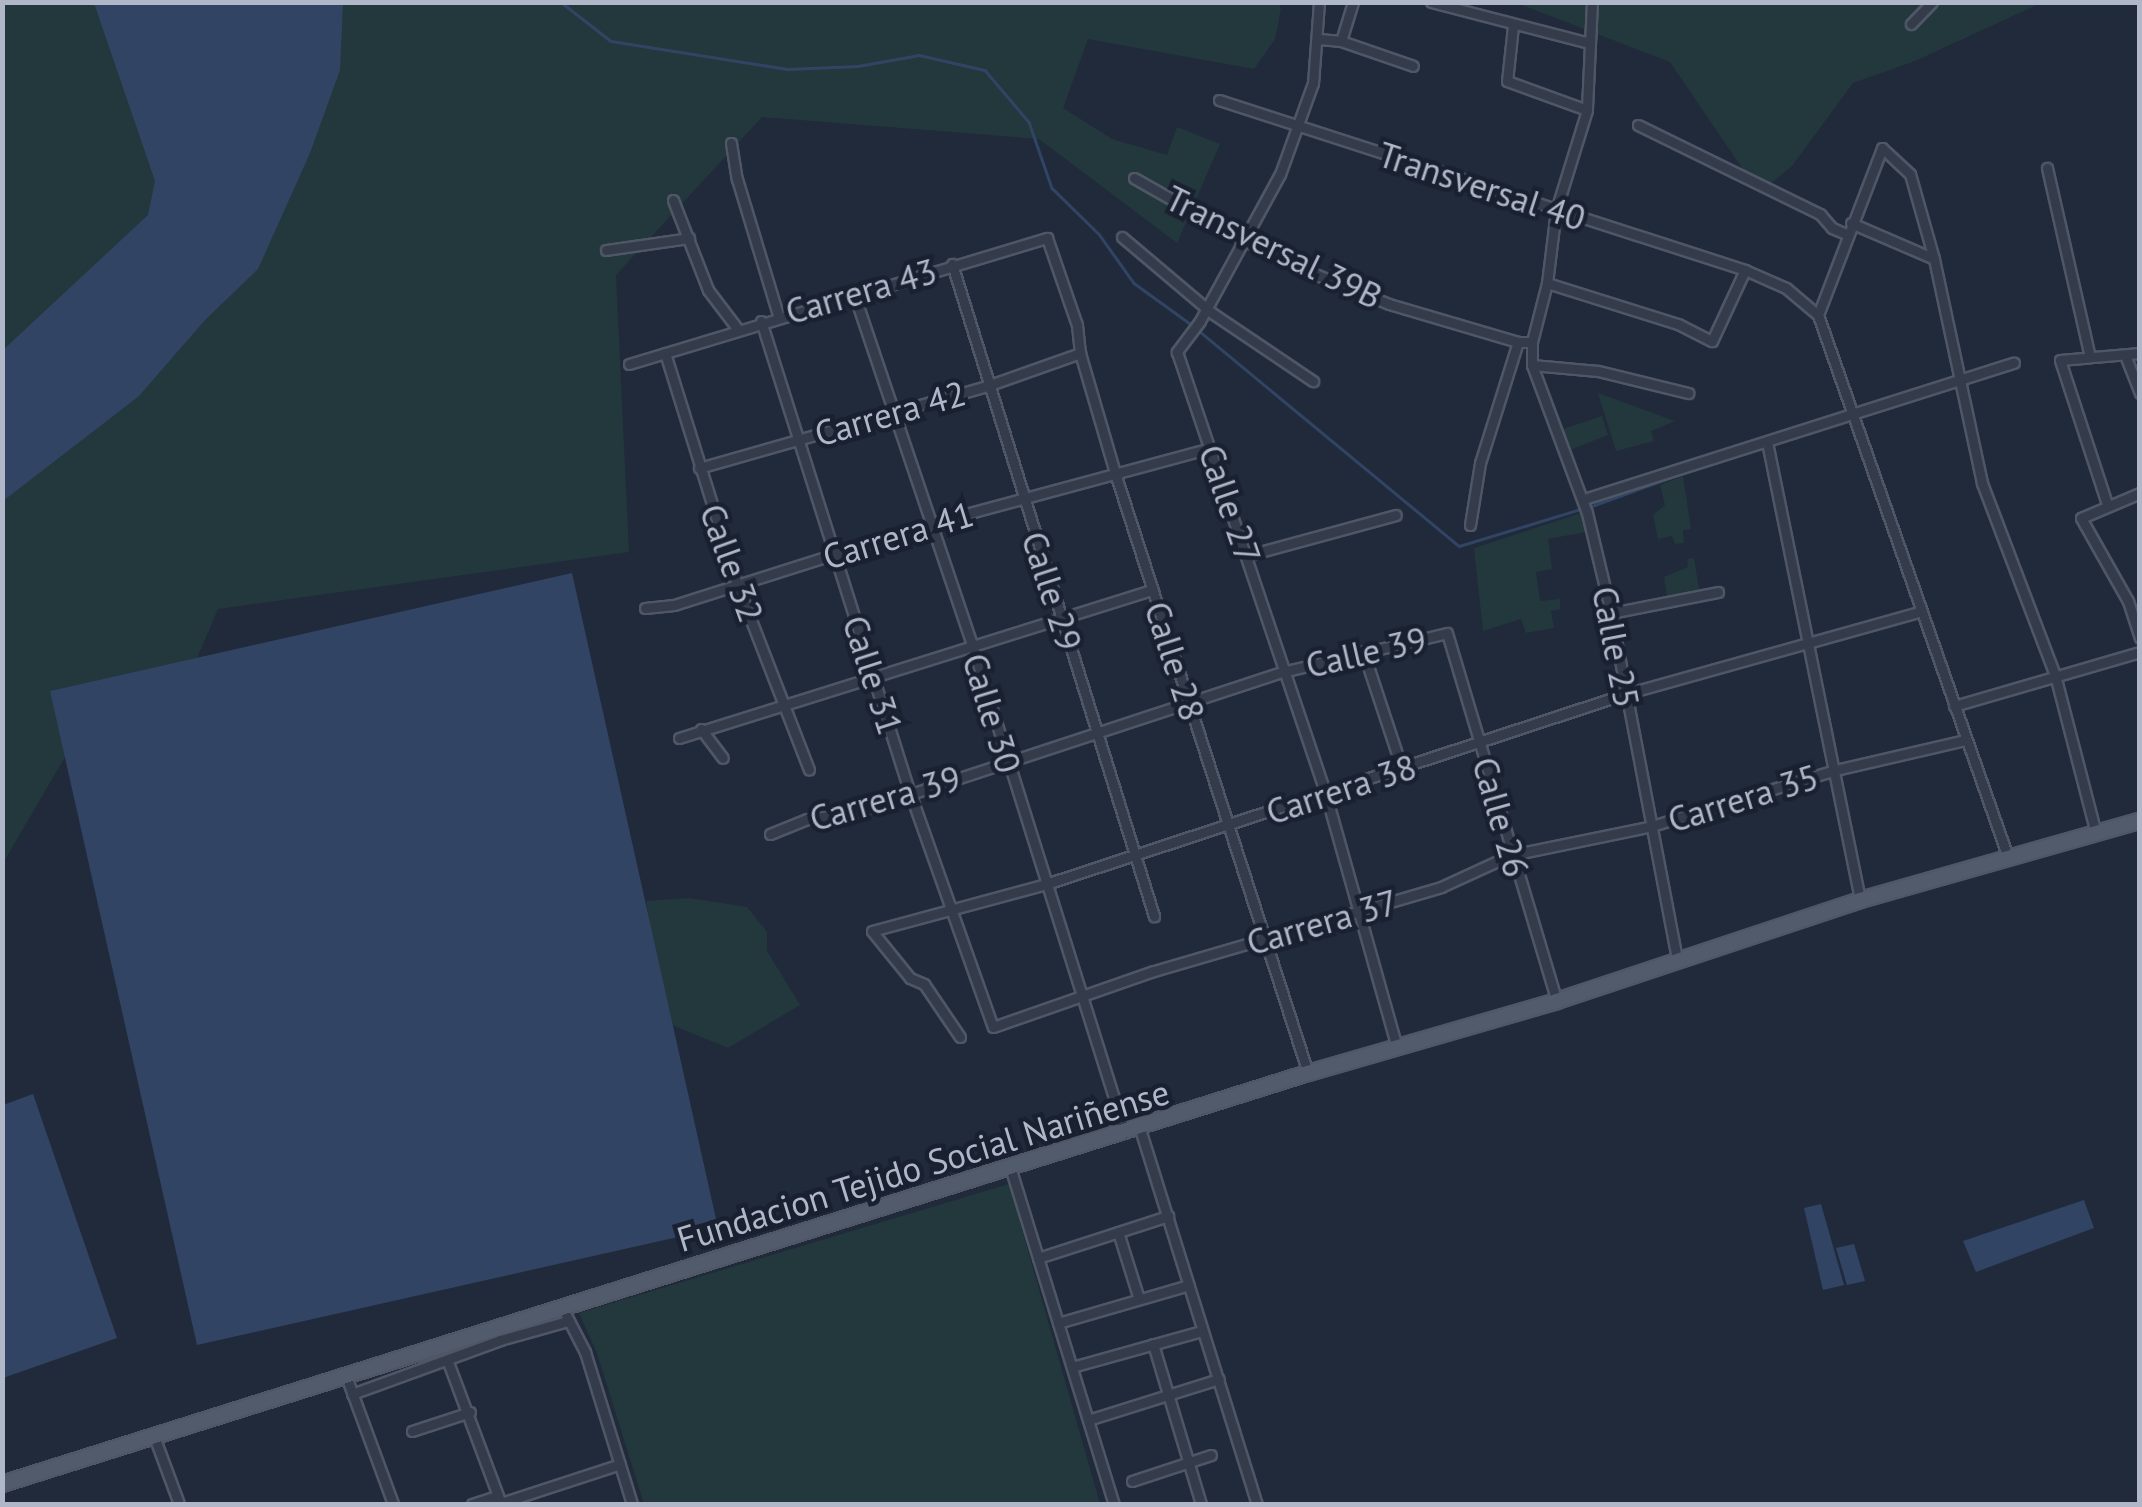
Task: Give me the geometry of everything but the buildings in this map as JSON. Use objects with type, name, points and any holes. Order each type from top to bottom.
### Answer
[{"type":"main road","name":"Fundacion Tejido Social Nariñense","points":[[2,1484],[156,1439],[346,1376],[566,1315],[1308,1073],[1557,1001],[1860,900],[2140,821]]},
{"type":"street","points":[[1207,308],[1245,241],[1299,127],[1319,39],[1320,2]]},
{"type":"street","points":[[1341,40],[1354,2]]},
{"type":"street","points":[[1432,2],[1590,43]]},
{"type":"street","name":"Calle 25","points":[[1592,2],[1587,110],[1556,210],[1547,282],[1532,342],[1532,366],[1585,505],[1611,613],[1678,960]]},
{"type":"street","points":[[1911,24],[1932,2]]},
{"type":"street","points":[[1513,26],[1507,81],[1587,110]]},
{"type":"street","points":[[1319,39],[1341,40],[1413,66]]},
{"type":"street","name":"Transversal 40","points":[[1219,100],[1745,270],[1786,288],[1818,316]]},
{"type":"street","points":[[1638,125],[1820,214],[1832,228],[1846,234]]},
{"type":"street","points":[[731,143],[736,179],[778,315]]},
{"type":"street","points":[[2009,860],[1818,316],[1850,223],[1882,148],[1910,174],[1934,259],[1982,483],[2054,675],[2096,833]]},
{"type":"street","points":[[2047,168],[2090,358]]},
{"type":"street","name":"Transversal 39B","points":[[1134,178],[1245,241],[1389,304],[1518,342],[1532,342]]},
{"type":"street","points":[[673,200],[708,290],[738,328]]},
{"type":"street","points":[[1850,223],[1934,259]]},
{"type":"street","name":"Carrera 43","points":[[629,364],[1042,236],[1053,246]]},
{"type":"street","points":[[1122,237],[1207,308],[1314,381]]},
{"type":"street","points":[[606,250],[688,238]]},
{"type":"street","name":"Calle 28","points":[[1053,246],[1116,476],[1308,1073]]},
{"type":"street","name":"Calle 29","points":[[952,264],[1154,916]]},
{"type":"street","points":[[1547,282],[1678,324],[1712,341],[1718,336],[1745,270]]},
{"type":"street","name":"Calle 30","points":[[854,294],[897,413],[929,524],[973,648],[1082,996],[1168,1216],[1257,1504]]},
{"type":"street","name":"Calle 27","points":[[1207,308],[1177,352],[1286,671]]},
{"type":"street","name":"Calle 31","points":[[761,321],[910,794],[994,1027]]},
{"type":"street","points":[[1470,525],[1480,463],[1518,342]]},
{"type":"street","name":"Calle 32","points":[[665,353],[737,584],[809,770]]},
{"type":"street","name":"Carrera 42","points":[[699,468],[987,386],[1080,353]]},
{"type":"street","points":[[2107,504],[2060,360],[2140,353]]},
{"type":"street","points":[[2125,355],[2140,393]]},
{"type":"street","points":[[1585,505],[1852,411],[2014,363]]},
{"type":"street","points":[[1532,366],[1598,371],[1688,393]]},
{"type":"street","points":[[1767,442],[1860,900]]},
{"type":"street","name":"Carrera 41","points":[[646,608],[674,605],[929,524],[1210,448]]},
{"type":"street","points":[[2140,493],[2081,518],[2128,601],[2140,638]]},
{"type":"street","points":[[1249,556],[1396,515]]},
{"type":"street","points":[[679,738],[1152,590]]},
{"type":"street","points":[[1611,613],[1718,592]]},
{"type":"street","name":"Carrera 38","points":[[960,1037],[924,984],[910,978],[872,931],[1135,856],[1480,745],[1624,694],[1919,612]]},
{"type":"street","name":"Calle 39","points":[[1286,671],[1447,633]]},
{"type":"street","name":"Calle 26","points":[[1447,633],[1557,1001]]},
{"type":"street","points":[[1363,651],[1402,769]]},
{"type":"street","points":[[1954,706],[2140,652]]},
{"type":"street","points":[[1286,671],[1326,795],[1397,1048]]},
{"type":"street","name":"Carrera 39","points":[[770,834],[807,819],[853,812],[910,794],[1286,671]]},
{"type":"street","points":[[701,729],[723,758]]},
{"type":"street","name":"Carrera 35","points":[[1652,826],[1835,770],[1965,740]]},
{"type":"street","name":"Carrera 37","points":[[994,1027],[1082,996],[1441,887],[1511,854],[1652,826]]},
{"type":"street","points":[[1011,1170],[1114,1504]]},
{"type":"street","points":[[1038,1258],[1168,1216]]},
{"type":"street","points":[[1118,1232],[1139,1300]]},
{"type":"street","points":[[1058,1323],[1189,1284]]},
{"type":"street","points":[[352,1394],[448,1362],[566,1315],[585,1352],[632,1504]]},
{"type":"street","points":[[1072,1367],[1202,1331]]},
{"type":"street","points":[[1153,1344],[1201,1504]]},
{"type":"street","points":[[448,1362],[470,1412],[499,1501]]},
{"type":"street","points":[[346,1376],[392,1504]]},
{"type":"street","points":[[1088,1420],[1219,1380]]},
{"type":"street","points":[[412,1430],[470,1412]]},
{"type":"street","points":[[156,1439],[179,1504]]},
{"type":"street","points":[[1132,1481],[1211,1455]]},
{"type":"street","points":[[472,1504],[499,1501],[620,1464]]},
{"type":"green space","points":[[1278,2],[1281,8],[1275,39],[1254,69],[1088,39],[1063,108],[1112,139],[1167,155],[1177,127],[1220,144],[1177,243],[1039,139],[762,117],[616,275],[629,552],[218,609],[197,658],[51,691],[65,757],[3,863],[2,3]]},
{"type":"green space","points":[[1517,3],[2041,3],[1915,61],[1853,83],[1792,166],[1759,193],[1670,62]]},
{"type":"green space","points":[[1598,393],[1675,421],[1651,431],[1654,441],[1616,451]]},
{"type":"green space","points":[[1602,416],[1608,435],[1570,450],[1563,429]]},
{"type":"green space","points":[[1683,476],[1691,529],[1683,530],[1684,543],[1675,544],[1672,536],[1658,539],[1653,515],[1665,505],[1660,485]]},
{"type":"green space","points":[[1581,513],[1586,532],[1548,539],[1552,569],[1536,572],[1540,601],[1560,599],[1560,609],[1551,611],[1554,628],[1526,633],[1521,619],[1483,631],[1474,548]]},
{"type":"green space","points":[[1694,558],[1699,589],[1667,596],[1664,577],[1688,567],[1687,559]]},
{"type":"green space","points":[[689,898],[747,907],[767,932],[767,951],[800,1005],[728,1048],[665,1022],[646,901]]},
{"type":"green space","points":[[1009,1184],[1100,1504],[644,1504],[597,1353],[579,1313]]},
{"type":"water","points":[[94,3],[343,3],[340,70],[310,153],[258,269],[205,320],[139,396],[3,501],[3,350],[148,215],[155,181]]},
{"type":"water","points":[[572,573],[718,1228],[197,1345],[50,691]]},
{"type":"water","points":[[33,1094],[117,1338],[3,1378],[3,1105]]},
{"type":"water","points":[[2084,1200],[2094,1228],[1976,1272],[1963,1241]]},
{"type":"water","points":[[1821,1204],[1844,1285],[1823,1290],[1804,1208]]},
{"type":"water","points":[[1854,1244],[1865,1281],[1847,1285],[1836,1248]]},
{"type":"waterway","points":[[561,2],[611,41],[787,69],[858,66],[919,55],[985,70],[1029,122],[1052,188],[1099,234],[1134,283],[1192,325]]},
{"type":"waterway","points":[[1198,330],[1459,546],[1581,509]]},
{"type":"waterway","points":[[1589,507],[1691,470]]}]
